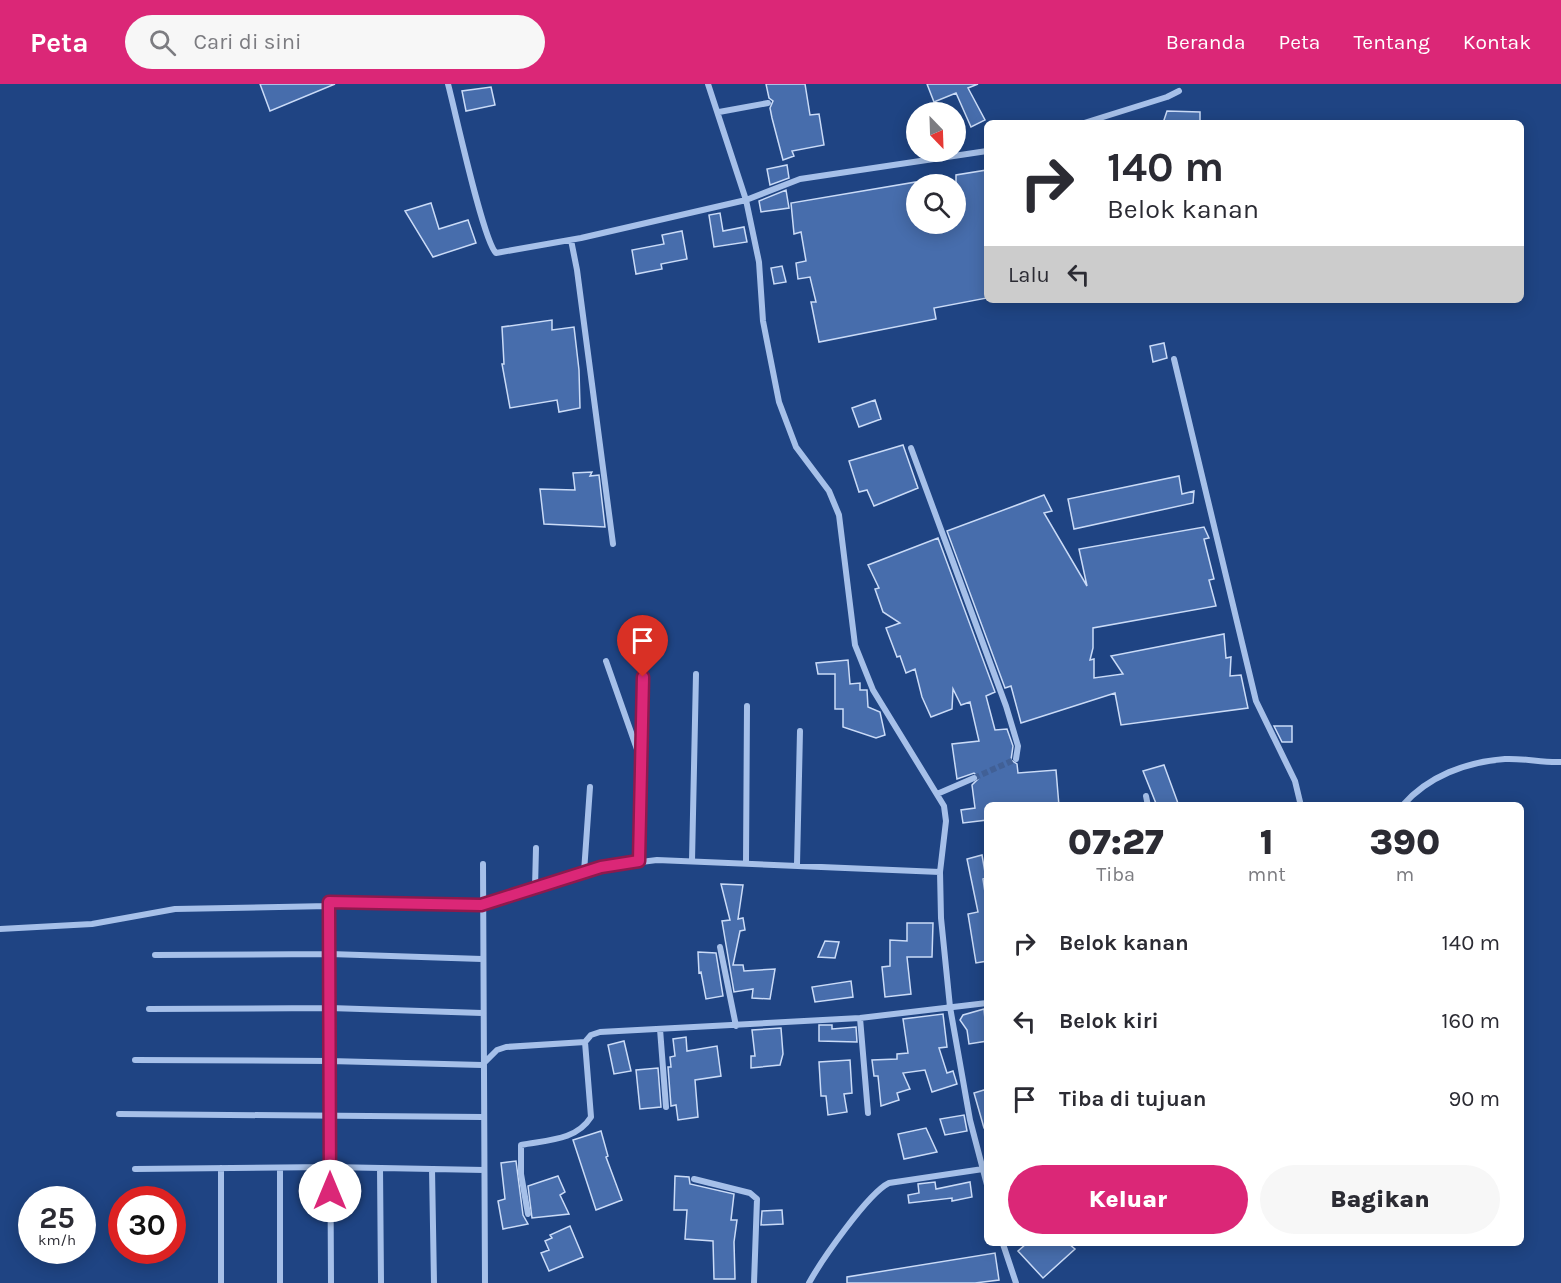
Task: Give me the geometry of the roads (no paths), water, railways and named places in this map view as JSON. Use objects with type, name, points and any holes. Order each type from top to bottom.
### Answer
[{"type":"street","points":[[448,84],[494,252],[504,253],[571,240],[746,200],[800,179],[984,151]]},
{"type":"street","points":[[708,84],[746,200],[759,262],[763,321],[773,380],[785,423],[796,447],[830,491],[839,515],[855,645],[873,690],[944,806],[946,821],[940,872],[941,918],[950,1007],[970,1120],[984,1173]]},
{"type":"street","points":[[1094,120],[1167,97],[1179,91]]},
{"type":"street","points":[[719,112],[768,102]]},
{"type":"street","points":[[571,240],[613,544]]},
{"type":"street","points":[[1174,358],[1256,701],[1295,781],[1300,802]]},
{"type":"street","points":[[911,448],[1006,706],[1018,746],[1016,759]]},
{"type":"street","points":[[639,861],[643,656]]},
{"type":"street","points":[[606,661],[641,761]]},
{"type":"street","points":[[692,861],[696,674]]},
{"type":"street","points":[[746,863],[747,706]]},
{"type":"street","points":[[797,865],[800,731]]},
{"type":"street","points":[[1406,802],[1430,780],[1467,765],[1506,759],[1561,762]]},
{"type":"street","points":[[937,794],[974,778]]},
{"type":"street","points":[[584,872],[590,787]]},
{"type":"street","points":[[1146,796],[1147,802]]},
{"type":"street","points":[[535,888],[536,848]]},
{"type":"street","points":[[331,1283],[329,902],[481,905],[584,872],[639,861],[692,861],[940,872]]},
{"type":"street","points":[[483,864],[481,905],[485,1283]]},
{"type":"street","points":[[0,929],[92,924],[175,909],[329,906]]},
{"type":"street","points":[[720,947],[736,1026]]},
{"type":"street","points":[[155,955],[330,954],[482,959]]},
{"type":"street","points":[[528,1214],[521,1174],[521,1145],[577,1134],[588,1122],[591,1117],[585,1042],[591,1035],[600,1032],[860,1018],[984,1003]]},
{"type":"street","points":[[149,1009],[330,1008],[482,1013]]},
{"type":"street","points":[[860,1018],[868,1113]]},
{"type":"street","points":[[660,1029],[666,1107]]},
{"type":"street","points":[[135,1060],[330,1061],[482,1065],[497,1050],[506,1047],[585,1042]]},
{"type":"street","points":[[118,1114],[483,1117]]},
{"type":"street","points":[[135,1169],[330,1167],[484,1170]]},
{"type":"street","points":[[221,1168],[221,1283]]},
{"type":"street","points":[[280,1168],[280,1283]]},
{"type":"street","points":[[380,1168],[381,1283]]},
{"type":"street","points":[[432,1169],[434,1283]]},
{"type":"street","points":[[809,1283],[852,1222],[882,1187],[983,1169]]},
{"type":"street","points":[[694,1179],[750,1192],[757,1199],[754,1283]]},
{"type":"street","points":[[1004,1246],[1016,1283]]},
{"type":"tunnel","points":[[974,778],[1016,759]]}]
